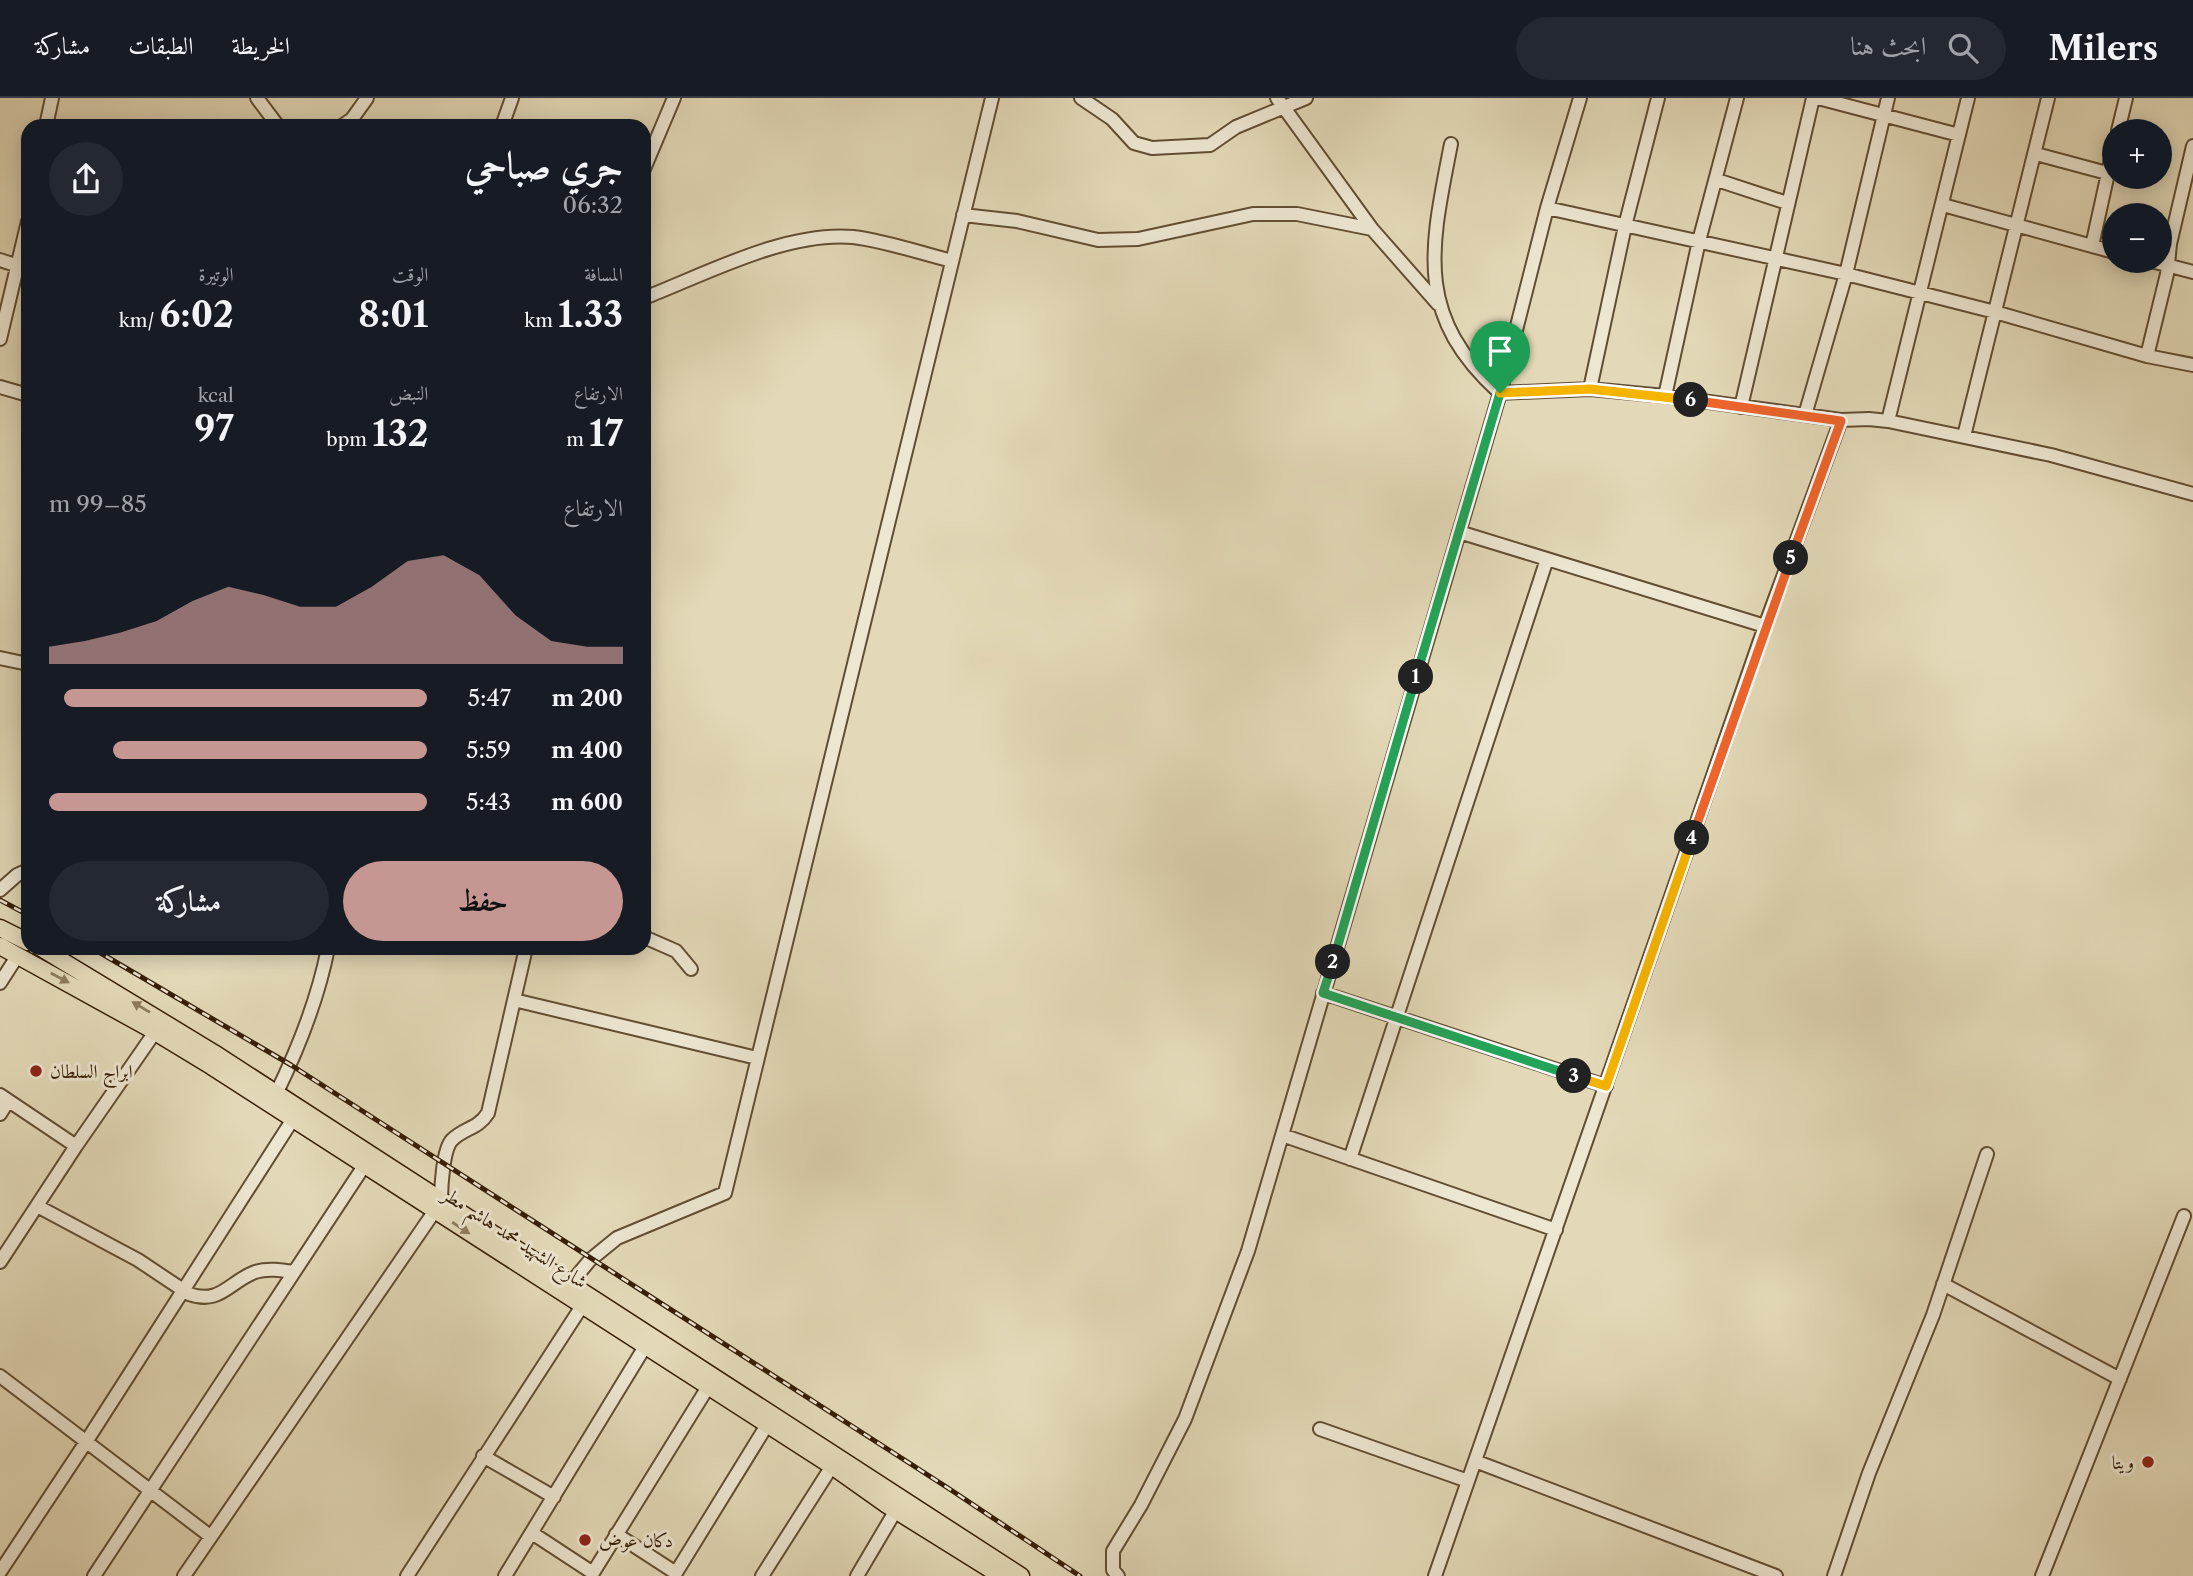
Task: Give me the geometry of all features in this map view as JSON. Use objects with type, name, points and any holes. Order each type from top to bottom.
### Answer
[{"type":"main road","name":"شارع الشهيد محمد هاشم مطر","points":[[0,928],[21,947]]},
{"type":"main road","name":"شارع الشهيد محمد هاشم مطر","points":[[0,946],[21,949]]},
{"type":"main road","name":"شارع الشهيد محمد هاشم مطر","points":[[33,955],[364,1166],[570,1284],[708,1387],[1001,1576]]},
{"type":"main road","name":"شارع الشهيد محمد هاشم مطر","points":[[53,955],[159,1018],[276,1094],[582,1306],[648,1341],[1021,1576]]},
{"type":"street","points":[[48,119],[52,98]]},
{"type":"street","points":[[257,98],[273,119]]},
{"type":"street","points":[[352,119],[367,98]]},
{"type":"street","points":[[504,119],[512,98]]},
{"type":"street","points":[[651,152],[674,98]]},
{"type":"street","points":[[570,1284],[590,1259],[617,1238],[725,1193],[992,98]]},
{"type":"street","points":[[1081,98],[1112,119],[1134,142],[1147,148],[1210,145],[1232,129],[1281,102],[1307,98]]},
{"type":"street","points":[[1118,1576],[1113,1570],[1113,1551],[1141,1505],[1185,1419],[1248,1251],[1500,393],[1547,208],[1580,98]]},
{"type":"street","points":[[1590,389],[1625,226],[1658,98]]},
{"type":"street","points":[[1665,396],[1699,241],[1737,98]]},
{"type":"street","points":[[1741,407],[1774,256],[1816,98],[1959,135]]},
{"type":"street","points":[[1805,415],[1846,274],[1888,98]]},
{"type":"street","points":[[1888,421],[1968,98]]},
{"type":"street","points":[[1965,436],[2048,98]]},
{"type":"street","points":[[2121,119],[2126,98]]},
{"type":"street","points":[[1281,102],[1373,229],[1438,304],[1458,346],[1476,371],[1500,393],[1590,389],[1665,396],[1841,421],[1888,421],[2051,455],[2193,494]]},
{"type":"street","points":[[1438,304],[1433,268],[1434,244],[1451,144]]},
{"type":"street","points":[[2172,238],[2188,190],[2193,146]]},
{"type":"street","points":[[2036,154],[2102,172]]},
{"type":"street","points":[[1717,180],[1787,203]]},
{"type":"street","points":[[2092,246],[2104,189]]},
{"type":"street","points":[[1942,205],[2102,249]]},
{"type":"street","points":[[1547,208],[1744,252],[1774,256],[2193,366]]},
{"type":"street","points":[[963,215],[1017,221],[1098,240],[1138,239],[1253,214],[1297,214],[1373,229]]},
{"type":"street","points":[[651,295],[772,247],[812,238],[867,240],[952,261]]},
{"type":"street","points":[[0,339],[21,259]]},
{"type":"street","points":[[0,260],[18,266]]},
{"type":"street","points":[[2172,266],[2193,272]]},
{"type":"street","points":[[2147,356],[2166,273]]},
{"type":"street","points":[[0,387],[21,393]]},
{"type":"street","points":[[1435,1576],[1765,626],[1841,421]]},
{"type":"street","points":[[1459,532],[1765,626]]},
{"type":"street","points":[[1350,1159],[1547,559]]},
{"type":"street","points":[[0,658],[21,662]]},
{"type":"street","points":[[0,890],[21,874]]},
{"type":"street","points":[[651,940],[676,951],[691,969]]},
{"type":"street","points":[[0,983],[21,952]]},
{"type":"street","points":[[276,1094],[307,1025],[322,980],[327,955]]},
{"type":"street","points":[[184,1576],[438,1206],[447,1151],[453,1140],[482,1123],[488,1113],[524,955]]},
{"type":"street","points":[[1323,993],[1606,1086]]},
{"type":"street","points":[[514,1000],[757,1058]]},
{"type":"street","points":[[0,1262],[155,1032]]},
{"type":"street","points":[[0,1114],[4,1098],[76,1146]]},
{"type":"street","points":[[0,1572],[293,1119]]},
{"type":"street","points":[[1282,1135],[1556,1230]]},
{"type":"street","points":[[1833,1576],[1855,1508],[1918,1354],[1987,1154]]},
{"type":"street","points":[[94,1576],[364,1166]]},
{"type":"street","points":[[37,1206],[138,1260],[198,1298],[209,1298],[256,1272],[294,1272]]},
{"type":"street","points":[[2042,1576],[2184,1216]]},
{"type":"street","points":[[1943,1284],[2120,1379]]},
{"type":"street","points":[[407,1576],[582,1306]]},
{"type":"street","points":[[505,1576],[648,1341]]},
{"type":"street","points":[[0,1376],[210,1536]]},
{"type":"street","points":[[531,1533],[592,1574],[708,1387]]},
{"type":"street","points":[[616,1534],[675,1574],[767,1425]]},
{"type":"street","points":[[1321,1429],[1468,1481]]},
{"type":"street","points":[[484,1456],[554,1497]]},
{"type":"street","points":[[1475,1461],[1776,1576]]},
{"type":"street","points":[[762,1576],[832,1466]]},
{"type":"street","points":[[857,1576],[896,1510]]},
{"type":"railway","points":[[0,900],[21,911]]},
{"type":"railway","points":[[104,955],[291,1065],[948,1488],[1080,1576]]},
{"type":"place","name":"ابراج السلطان","points":[[36,1071]]},
{"type":"place","name":"ويتا","points":[[2148,1462]]},
{"type":"place","name":"دكان عوض","points":[[585,1540]]},
{"type":"route","points":[[1590,389],[1665,396],[1841,421],[1765,626],[1606,1086],[1323,993],[1500,393],[1590,389]]}]
